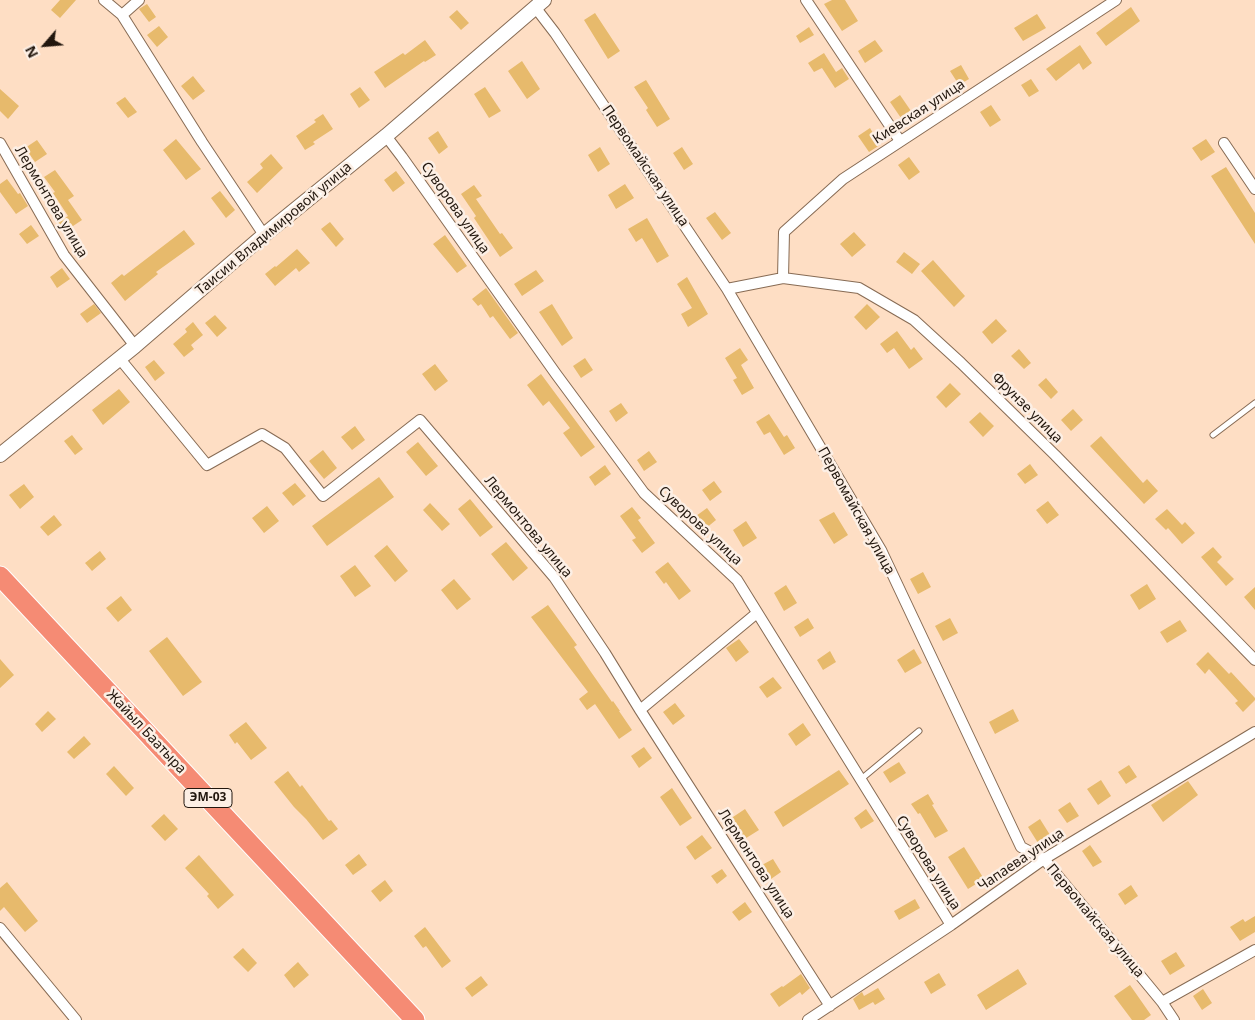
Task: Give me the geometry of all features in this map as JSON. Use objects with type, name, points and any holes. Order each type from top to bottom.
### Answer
[{"type":"highway","name":"Жайыл Баатыра","points":[[0,576],[415,1020]]},
{"type":"street","points":[[104,0],[122,14],[202,142],[264,235]]},
{"type":"street","points":[[122,14],[139,0]]},
{"type":"street","points":[[806,0],[900,141]]},
{"type":"street","name":"Киевская улица","points":[[783,278],[784,232],[843,179],[1116,0]]},
{"type":"street","name":"Таисии Владимировой улица","points":[[0,455],[136,346],[264,235],[386,136],[537,2]]},
{"type":"street","name":"Первомайская улица","points":[[537,2],[555,32],[727,289],[881,550],[1021,847],[1044,859],[1162,1002],[1174,1020]]},
{"type":"street","name":"Суворова улица","points":[[386,136],[556,374],[644,493],[737,580],[951,925]]},
{"type":"street","name":"Лермонтова улица","points":[[0,143],[64,255],[136,346]]},
{"type":"street","points":[[1224,143],[1255,190]]},
{"type":"street","name":"Фрунзе улица","points":[[727,289],[783,278],[859,288],[914,320],[1055,455],[1255,660]]},
{"type":"street","name":"Лермонтова улица","points":[[120,359],[207,465],[262,434],[285,448],[323,496],[420,420],[554,577],[605,653],[830,1006]]},
{"type":"street","points":[[640,710],[757,613]]},
{"type":"street","name":"Чапаева улица","points":[[808,1020],[951,925],[1044,859],[1255,732]]},
{"type":"street","points":[[0,928],[76,1020]]},
{"type":"street","points":[[1162,1002],[1255,950]]},
{"type":"lane","points":[[1214,435],[1255,403]]},
{"type":"lane","points":[[860,780],[919,731]]},
{"type":"building","points":[[60,0],[76,0],[60,18],[51,10]]},
{"type":"building","points":[[832,0],[845,0],[858,21],[842,31],[824,4]]},
{"type":"building","points":[[147,4],[156,17],[149,22],[139,9]]},
{"type":"building","points":[[1131,7],[1140,21],[1106,46],[1096,33]]},
{"type":"building","points":[[457,10],[469,23],[461,30],[449,17]]},
{"type":"building","points":[[595,13],[620,51],[608,59],[584,20]]},
{"type":"building","points":[[1037,14],[1046,28],[1023,41],[1014,28]]},
{"type":"building","points":[[159,26],[168,37],[157,47],[147,35]]},
{"type":"building","points":[[809,27],[814,35],[800,43],[796,36]]},
{"type":"building","points":[[425,40],[436,55],[385,88],[374,72],[403,53],[405,55]]},
{"type":"building","points":[[875,40],[883,51],[865,63],[858,51]]},
{"type":"building","points":[[1080,45],[1092,63],[1083,70],[1079,63],[1056,81],[1046,69]]},
{"type":"building","points":[[824,53],[836,72],[842,68],[849,79],[835,88],[822,68],[814,72],[808,63]]},
{"type":"building","points":[[522,61],[540,89],[527,99],[508,71]]},
{"type":"building","points":[[961,65],[969,79],[959,85],[950,71]]},
{"type":"building","points":[[193,76],[205,91],[193,100],[181,86]]},
{"type":"building","points":[[1031,79],[1039,91],[1029,97],[1021,85]]},
{"type":"building","points":[[646,80],[670,119],[657,127],[646,110],[648,108],[634,87]]},
{"type":"building","points":[[360,87],[370,100],[359,108],[350,94]]},
{"type":"building","points":[[485,87],[501,111],[489,118],[474,94]]},
{"type":"building","points":[[0,89],[19,106],[8,119],[0,111]]},
{"type":"building","points":[[900,95],[911,111],[901,118],[890,102]]},
{"type":"building","points":[[125,97],[137,112],[128,118],[116,103]]},
{"type":"building","points":[[991,105],[1001,120],[990,127],[980,112]]},
{"type":"building","points":[[323,114],[333,129],[313,142],[315,144],[305,150],[296,136],[316,122],[314,120]]},
{"type":"building","points":[[870,128],[880,145],[869,152],[858,136]]},
{"type":"building","points":[[438,131],[448,147],[439,154],[428,138]]},
{"type":"building","points":[[176,139],[201,169],[186,180],[163,150]]},
{"type":"building","points":[[1206,139],[1215,152],[1201,161],[1192,148]]},
{"type":"building","points":[[37,140],[47,154],[35,162],[25,148]]},
{"type":"building","points":[[600,147],[610,164],[598,172],[588,155]]},
{"type":"building","points":[[682,147],[693,164],[684,170],[673,153]]},
{"type":"building","points":[[271,154],[283,168],[257,193],[247,182],[263,168],[260,164]]},
{"type":"building","points":[[909,157],[920,172],[909,180],[898,165]]},
{"type":"building","points":[[1226,167],[1255,213],[1255,244],[1211,176]]},
{"type":"building","points":[[55,170],[74,196],[68,200],[82,220],[64,232],[58,223],[68,216],[53,193],[55,192],[44,177]]},
{"type":"building","points":[[396,171],[405,183],[393,192],[384,180]]},
{"type":"building","points":[[7,179],[18,194],[20,193],[28,206],[16,214],[0,192],[0,184]]},
{"type":"building","points":[[625,184],[634,198],[616,209],[608,195]]},
{"type":"building","points":[[474,185],[482,196],[476,199],[500,234],[502,233],[513,248],[500,257],[474,218],[476,216],[461,194]]},
{"type":"building","points":[[220,191],[235,210],[226,218],[211,198]]},
{"type":"building","points":[[715,212],[731,233],[722,240],[706,218]]},
{"type":"building","points":[[647,218],[669,256],[657,263],[642,238],[636,242],[628,229]]},
{"type":"building","points":[[330,222],[344,239],[336,247],[321,229]]},
{"type":"building","points":[[31,225],[39,236],[27,244],[19,234]]},
{"type":"building","points":[[184,230],[195,244],[156,272],[158,274],[125,301],[111,283],[122,274],[124,276]]},
{"type":"building","points":[[854,232],[866,245],[852,257],[840,244]]},
{"type":"building","points":[[445,235],[467,266],[457,273],[433,244]]},
{"type":"building","points":[[297,249],[310,263],[299,272],[296,268],[275,286],[265,274]]},
{"type":"building","points":[[904,252],[920,264],[912,274],[896,262]]},
{"type":"building","points":[[933,260],[965,296],[954,307],[921,271]]},
{"type":"building","points":[[62,268],[70,279],[57,288],[50,277]]},
{"type":"building","points":[[536,270],[544,281],[522,296],[514,284]]},
{"type":"building","points":[[687,277],[708,314],[688,327],[681,314],[692,308],[677,284]]},
{"type":"building","points":[[486,288],[518,333],[510,339],[493,316],[490,318],[481,304],[478,306],[472,299]]},
{"type":"building","points":[[94,304],[101,313],[87,323],[80,314]]},
{"type":"building","points":[[552,304],[573,338],[562,346],[539,312]]},
{"type":"building","points":[[867,304],[880,317],[866,330],[854,317]]},
{"type":"building","points":[[215,315],[227,328],[217,337],[205,323]]},
{"type":"building","points":[[996,319],[1007,331],[992,344],[982,332]]},
{"type":"building","points":[[193,322],[203,335],[191,345],[194,349],[184,357],[173,344],[187,332],[185,329]]},
{"type":"building","points":[[897,331],[911,350],[914,347],[923,359],[909,369],[894,348],[887,353],[880,344]]},
{"type":"building","points":[[740,348],[748,360],[741,365],[754,388],[742,395],[733,380],[737,378],[725,358]]},
{"type":"building","points":[[1019,349],[1031,363],[1024,369],[1011,356]]},
{"type":"building","points":[[585,358],[593,370],[581,378],[573,366]]},
{"type":"building","points":[[154,360],[165,373],[155,381],[145,367]]},
{"type":"building","points":[[435,364],[448,381],[435,391],[422,374]]},
{"type":"building","points":[[541,374],[595,447],[581,457],[563,433],[570,428],[549,401],[543,406],[527,385]]},
{"type":"building","points":[[1046,378],[1058,392],[1051,399],[1038,385]]},
{"type":"building","points":[[950,383],[961,394],[946,408],[936,397]]},
{"type":"building","points":[[119,389],[130,402],[103,425],[92,410]]},
{"type":"building","points":[[621,403],[628,413],[616,422],[609,411]]},
{"type":"building","points":[[1073,409],[1083,420],[1071,431],[1061,420]]},
{"type":"building","points":[[980,412],[994,426],[983,437],[969,422]]},
{"type":"building","points":[[769,414],[784,437],[787,435],[795,448],[784,455],[770,432],[764,435],[756,422]]},
{"type":"building","points":[[355,426],[365,440],[352,450],[341,437]]},
{"type":"building","points":[[72,435],[83,449],[75,455],[64,441]]},
{"type":"building","points":[[1101,436],[1143,483],[1147,479],[1158,491],[1144,504],[1090,446]]},
{"type":"building","points":[[418,442],[438,466],[426,476],[406,452]]},
{"type":"building","points":[[323,450],[337,468],[324,479],[309,461]]},
{"type":"building","points":[[649,451],[657,462],[644,471],[637,460]]},
{"type":"building","points":[[1030,464],[1038,475],[1025,484],[1017,474]]},
{"type":"building","points":[[605,465],[611,474],[595,486],[589,477]]},
{"type":"building","points":[[379,477],[394,497],[327,546],[312,526]]},
{"type":"building","points":[[714,481],[722,492],[710,501],[702,490]]},
{"type":"building","points":[[295,483],[306,496],[293,506],[282,493]]},
{"type":"building","points":[[24,484],[34,497],[20,509],[9,495]]},
{"type":"building","points":[[470,499],[493,527],[480,537],[458,509]]},
{"type":"building","points":[[1048,501],[1059,515],[1047,524],[1036,510]]},
{"type":"building","points":[[430,503],[450,524],[442,531],[423,510]]},
{"type":"building","points":[[267,506],[279,521],[264,533],[252,518]]},
{"type":"building","points":[[632,507],[641,518],[638,520],[655,543],[642,553],[632,540],[636,538],[620,516]]},
{"type":"building","points":[[707,508],[716,520],[705,529],[696,516]]},
{"type":"building","points":[[1167,509],[1182,525],[1185,522],[1195,533],[1182,544],[1168,528],[1166,530],[1155,519]]},
{"type":"building","points":[[834,512],[848,535],[834,544],[819,520]]},
{"type":"building","points":[[54,515],[62,525],[48,536],[40,527]]},
{"type":"building","points":[[746,521],[757,538],[743,547],[733,530]]},
{"type":"building","points":[[506,542],[528,568],[513,581],[491,554]]},
{"type":"building","points":[[387,545],[408,571],[395,582],[374,556]]},
{"type":"building","points":[[1213,547],[1222,557],[1217,562],[1234,579],[1226,586],[1201,557]]},
{"type":"building","points":[[100,551],[106,559],[92,571],[85,563]]},
{"type":"building","points":[[668,562],[691,591],[679,600],[666,582],[664,584],[655,572]]},
{"type":"building","points":[[355,565],[371,586],[355,597],[340,576]]},
{"type":"building","points":[[923,572],[931,587],[918,594],[910,579]]},
{"type":"building","points":[[454,579],[471,599],[457,610],[441,590]]},
{"type":"building","points":[[1147,584],[1156,599],[1139,610],[1130,595]]},
{"type":"building","points":[[786,585],[797,603],[784,611],[774,593]]},
{"type":"building","points":[[1255,587],[1255,610],[1244,597]]},
{"type":"building","points":[[121,596],[132,610],[118,622],[106,608]]},
{"type":"building","points":[[548,605],[577,645],[574,647],[632,730],[619,739],[595,704],[587,710],[579,699],[588,692],[531,617]]},
{"type":"building","points":[[808,618],[814,628],[800,637],[794,627]]},
{"type":"building","points":[[950,618],[958,633],[943,641],[935,626]]},
{"type":"building","points":[[1180,620],[1187,631],[1167,643],[1160,632]]},
{"type":"building","points":[[167,637],[202,682],[183,696],[149,651]]},
{"type":"building","points":[[739,639],[749,652],[736,662],[726,648]]},
{"type":"building","points":[[914,649],[922,663],[905,673],[897,660]]},
{"type":"building","points":[[830,651],[836,662],[823,670],[817,660]]},
{"type":"building","points":[[1208,652],[1229,674],[1231,672],[1255,698],[1243,712],[1235,703],[1238,701],[1209,669],[1205,674],[1196,664]]},
{"type":"building","points":[[0,659],[14,675],[0,688]]},
{"type":"building","points":[[773,677],[782,688],[767,698],[759,687]]},
{"type":"building","points":[[675,703],[685,716],[673,725],[663,712]]},
{"type":"building","points":[[1013,709],[1019,721],[995,734],[989,722]]},
{"type":"building","points":[[48,711],[56,719],[42,732],[35,724]]},
{"type":"building","points":[[246,722],[267,748],[251,760],[229,735]]},
{"type":"building","points":[[803,723],[811,735],[796,746],[788,734]]},
{"type":"building","points":[[84,736],[91,744],[74,759],[67,752]]},
{"type":"building","points":[[644,747],[652,758],[639,768],[631,756]]},
{"type":"building","points":[[899,762],[906,773],[890,783],[883,772]]},
{"type":"building","points":[[1129,765],[1137,777],[1126,784],[1118,772]]},
{"type":"building","points":[[114,766],[134,788],[126,796],[106,774]]},
{"type":"building","points":[[839,770],[849,784],[783,827],[774,812]]},
{"type":"building","points":[[288,771],[300,787],[302,785],[329,821],[331,820],[338,829],[323,840],[274,782]]},
{"type":"building","points":[[1101,780],[1111,796],[1098,805],[1087,789]]},
{"type":"building","points":[[1188,781],[1198,795],[1163,822],[1151,805]]},
{"type":"building","points":[[672,788],[692,818],[680,826],[660,797]]},
{"type":"building","points":[[928,794],[934,804],[932,805],[948,831],[935,838],[920,813],[918,814],[911,804]]},
{"type":"building","points":[[1070,802],[1079,816],[1067,823],[1058,810]]},
{"type":"building","points":[[745,809],[759,830],[743,840],[730,819]]},
{"type":"building","points":[[866,809],[874,821],[861,829],[854,818]]},
{"type":"building","points":[[164,814],[178,829],[165,841],[151,826]]},
{"type":"building","points":[[1040,819],[1050,835],[1038,843],[1028,827]]},
{"type":"building","points":[[702,835],[712,848],[695,860],[686,847]]},
{"type":"building","points":[[1090,845],[1102,862],[1093,867],[1082,851]]},
{"type":"building","points":[[964,847],[984,879],[968,889],[948,857]]},
{"type":"building","points":[[359,854],[367,865],[353,875],[345,865]]},
{"type":"building","points":[[199,855],[234,895],[218,909],[207,896],[209,894],[185,868]]},
{"type":"building","points":[[773,859],[781,872],[771,879],[762,865]]},
{"type":"building","points":[[722,869],[727,876],[717,884],[711,876]]},
{"type":"building","points":[[385,880],[393,891],[380,902],[371,891]]},
{"type":"building","points":[[7,882],[38,921],[25,932],[4,907],[0,911],[0,888]]},
{"type":"building","points":[[1131,885],[1138,896],[1125,905],[1118,894]]},
{"type":"building","points":[[915,899],[920,908],[899,920],[894,911]]},
{"type":"building","points":[[745,902],[752,912],[739,921],[732,912]]},
{"type":"building","points":[[1255,916],[1255,932],[1240,941],[1230,927],[1243,919],[1245,922]]},
{"type":"building","points":[[425,927],[451,961],[442,968],[426,946],[423,948],[414,936]]},
{"type":"building","points":[[243,948],[257,963],[248,972],[233,957]]},
{"type":"building","points":[[1176,952],[1185,966],[1170,975],[1161,961]]},
{"type":"building","points":[[298,962],[309,975],[294,988],[284,975]]},
{"type":"building","points":[[1018,969],[1027,984],[986,1010],[977,995]]},
{"type":"building","points":[[939,973],[946,985],[931,994],[924,982]]},
{"type":"building","points":[[801,974],[810,988],[802,995],[800,992],[779,1007],[770,994]]},
{"type":"building","points":[[481,976],[488,985],[472,997],[465,988]]},
{"type":"building","points":[[1130,985],[1151,1015],[1144,1020],[1132,1020],[1114,996]]},
{"type":"building","points":[[878,988],[885,999],[875,1005],[873,1002],[859,1010],[853,999],[862,992],[864,996]]},
{"type":"building","points":[[1203,989],[1212,1003],[1202,1010],[1193,996]]}]
